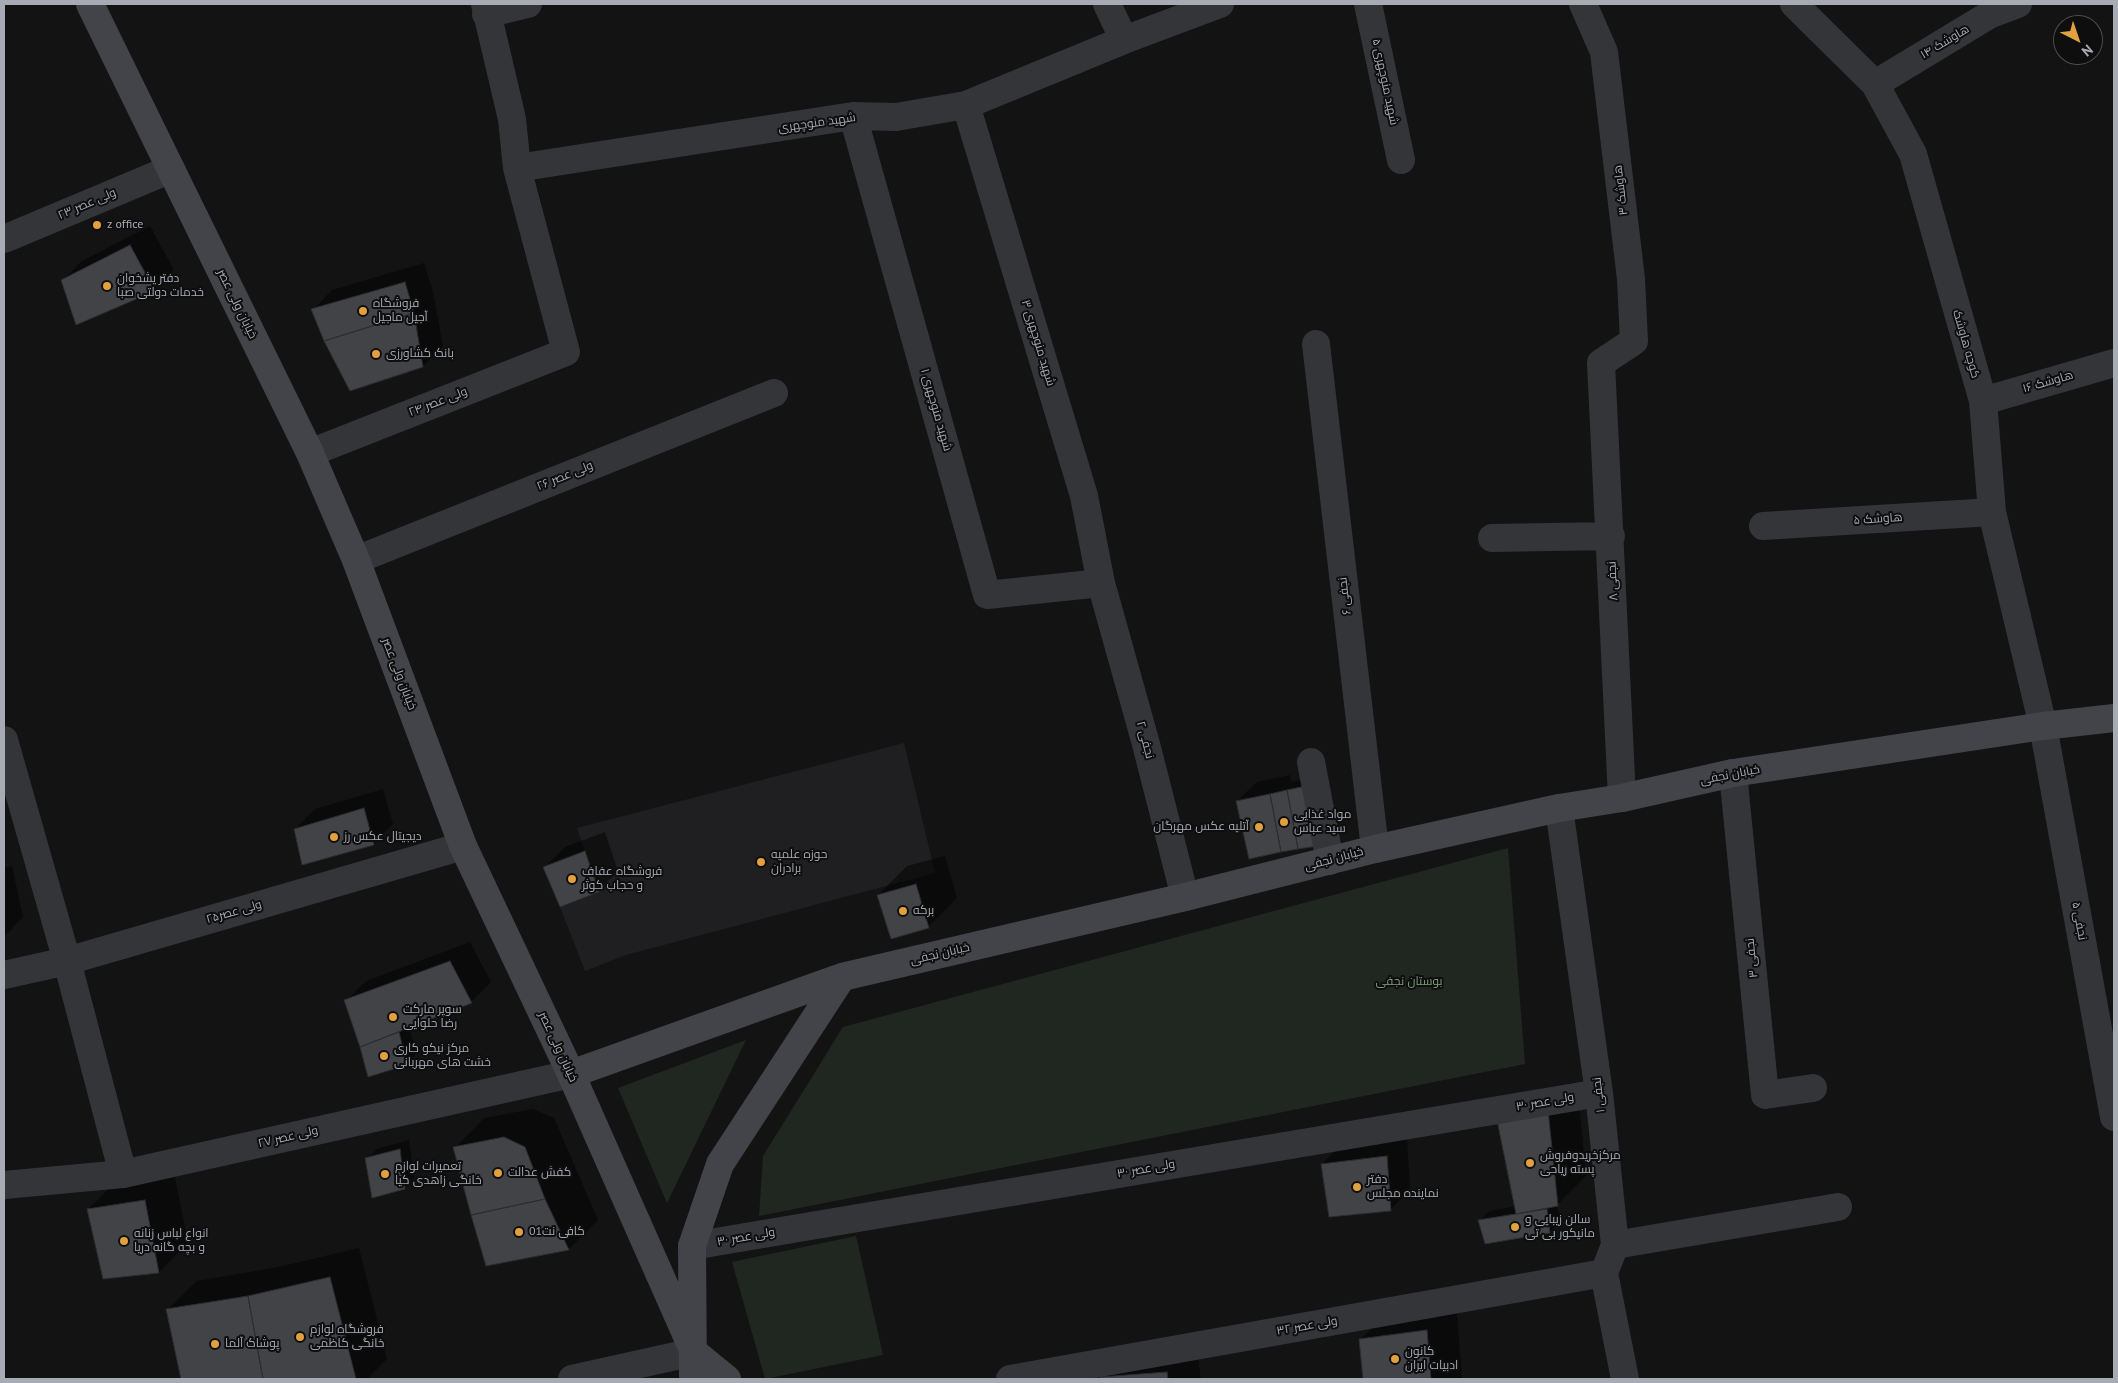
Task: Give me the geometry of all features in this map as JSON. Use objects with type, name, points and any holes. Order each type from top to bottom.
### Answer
[{"type":"street","name":"خیابان ولی عصر","points":[[90,4],[310,453],[356,560],[463,846],[571,1074],[694,1352],[693,1379]]},
{"type":"street","points":[[517,168],[512,119],[486,9],[528,4]]},
{"type":"street","points":[[1107,4],[1124,40]]},
{"type":"street","name":"شهید منوچهری","points":[[517,168],[853,116],[896,118],[966,105],[1124,40],[1220,4]]},
{"type":"street","name":"شهید منوچهری ۵","points":[[1368,4],[1401,160]]},
{"type":"street","name":"هاوشک ۳","points":[[1583,4],[1604,52],[1632,279],[1634,341],[1601,363]]},
{"type":"street","name":"کوچه هاوشک","points":[[1794,4],[1875,84],[1913,154],[1983,401],[1992,512],[2043,726]]},
{"type":"street","name":"هاوشک ۱۴","points":[[1875,84],[1989,15],[2018,4]]},
{"type":"street","name":"شهید منوچهری ۳","points":[[966,105],[1084,496],[1101,583]]},
{"type":"street","name":"شهید منوچهری ۱","points":[[853,116],[988,594],[1101,583]]},
{"type":"street","name":"ولی عصر ۲۴","points":[[310,453],[566,352],[517,168]]},
{"type":"street","name":"ولی عصر ۲۳","points":[[4,239],[171,169]]},
{"type":"street","name":"نجفی ۶","points":[[1316,344],[1375,848]]},
{"type":"street","name":"نجفی ۸","points":[[1601,363],[1611,536],[1622,798]]},
{"type":"street","name":"هاوشک ۱۶","points":[[1983,401],[2114,363]]},
{"type":"street","name":"ولی عصر ۲۶","points":[[356,560],[774,393]]},
{"type":"street","name":"هاوشک ۵","points":[[1763,526],[1992,512]]},
{"type":"street","points":[[1492,538],[1611,536]]},
{"type":"street","name":"نجفی ۲","points":[[1101,583],[1146,744],[1185,897]]},
{"type":"street","name":"خیابان نجفی","points":[[571,1074],[842,977],[1185,897],[1375,848],[1559,808],[1622,798],[1733,773],[2043,726],[2114,718]]},
{"type":"street","name":"نجفی ۵","points":[[2043,726],[2114,1117]]},
{"type":"street","points":[[4,740],[67,961],[123,1174]]},
{"type":"street","points":[[1311,762],[1330,861]]},
{"type":"street","name":"نجفی ۳","points":[[1733,773],[1765,1095],[1813,1088]]},
{"type":"street","name":"نجفی ۱","points":[[1559,808],[1599,1093],[1615,1245],[1604,1273]]},
{"type":"street","name":"ولی عصر۲۵","points":[[4,975],[67,961],[463,846]]},
{"type":"street","points":[[572,1379],[694,1352],[692,1246],[720,1164],[842,977]]},
{"type":"street","name":"ولی عصر ۲۷","points":[[4,1185],[123,1174],[571,1074]]},
{"type":"street","name":"ولی عصر ۳۰","points":[[692,1246],[1599,1093]]},
{"type":"street","points":[[1615,1245],[1838,1207]]},
{"type":"street","points":[[1604,1273],[1625,1379]]},
{"type":"street","name":"ولی عصر ۳۲","points":[[1010,1379],[1604,1273]]},
{"type":"street","name":"خیابان ولی عصر","points":[[694,1352],[727,1379]]},
{"type":"shaded area","name":"حوزه علمیه برادران","points":[[904,743],[935,873],[626,955],[585,971],[560,907],[599,892],[577,828]]},
{"type":"green space","name":"بوستان نجفی","points":[[1508,848],[1525,1064],[759,1216],[763,1156],[843,1027]]},
{"type":"green space","points":[[746,1040],[667,1203],[618,1088]]},
{"type":"green space","points":[[856,1236],[883,1355],[765,1379],[732,1262]]},
{"type":"building","name":"دفتر یشخوان خدمات دولتی صبا","points":[[130,245],[155,291],[76,325],[61,280]]},
{"type":"building","name":"فروشگاه آجیل ماجیل","points":[[405,282],[414,313],[324,341],[311,309]]},
{"type":"building","name":"بانک کشاورزی","points":[[414,313],[423,367],[350,391],[324,341]]},
{"type":"building","points":[[1306,786],[1318,846],[1298,849],[1287,790]]},
{"type":"building","name":"مواد غذایی سید عباس","points":[[1287,790],[1298,849],[1281,852],[1270,794]]},
{"type":"building","name":"آتلیه عکس مهرگان","points":[[1270,794],[1281,852],[1249,859],[1236,801]]},
{"type":"building","name":"دیجیتال عکس رز","points":[[364,808],[374,845],[302,865],[294,829]]},
{"type":"building","name":"فروشگاه عفاف و حجاب کوثر","points":[[585,851],[599,892],[560,907],[543,867]]},
{"type":"building","name":"برکه","points":[[916,884],[929,928],[891,939],[877,895]]},
{"type":"building","name":"سوپر مارکت رضا حلوایی","points":[[450,961],[472,1003],[360,1047],[344,1000]]},
{"type":"building","name":"مرکز نیکو کاری خشت های مهربانی","points":[[399,1032],[407,1065],[368,1077],[360,1047]]},
{"type":"building","name":"مرکزخریدوفروش پسته ریاحی","points":[[1548,1110],[1558,1206],[1516,1214],[1497,1120]]},
{"type":"building","name":"کفش عدالت","points":[[504,1137],[525,1147],[545,1199],[471,1215],[453,1147]]},
{"type":"building","name":"تعمیرات لوازم خانگی زاهدی کیا","points":[[400,1149],[405,1189],[372,1198],[365,1158]]},
{"type":"building","name":"دفتر نماینده مجلس","points":[[1387,1156],[1391,1211],[1329,1217],[1321,1164]]},
{"type":"building","name":"کافی نت01","points":[[545,1199],[569,1250],[486,1266],[471,1215]]},
{"type":"building","name":"انواع لباس زنانه و بچه گانه دریا","points":[[145,1200],[159,1273],[103,1279],[87,1209]]},
{"type":"building","name":"سالن زیبایی و مانیکور بی تی","points":[[1547,1209],[1550,1233],[1485,1244],[1478,1220]]},
{"type":"building","name":"فروشگاه لوازم خانگی کاظمی","points":[[330,1277],[356,1379],[263,1379],[248,1296]]},
{"type":"building","name":"پوشاک آلما","points":[[248,1296],[263,1379],[181,1379],[166,1309]]},
{"type":"building","name":"کانون ادبیات ایران","points":[[1427,1330],[1431,1379],[1363,1379],[1359,1339]]},
{"type":"building","points":[[1167,1372],[1168,1379],[1100,1379],[1100,1377]]},
{"type":"place","name":"z office","points":[[97,225]]},
{"type":"place","name":"دفتر یشخوان خدمات دولتی صبا","points":[[107,286]]},
{"type":"place","name":"فروشگاه آجیل ماجیل","points":[[363,311]]},
{"type":"place","name":"بانک کشاورزی","points":[[376,354]]},
{"type":"place","name":"مواد غذایی سید عباس","points":[[1284,822]]},
{"type":"place","name":"آتلیه عکس مهرگان","points":[[1259,827]]},
{"type":"place","name":"دیجیتال عکس رز","points":[[334,837]]},
{"type":"place","name":"حوزه علمیه برادران","points":[[761,862]]},
{"type":"place","name":"فروشگاه عفاف و حجاب کوثر","points":[[572,879]]},
{"type":"place","name":"برکه","points":[[903,911]]},
{"type":"place","name":"سوپر مارکت رضا حلوایی","points":[[393,1017]]},
{"type":"place","name":"مرکز نیکو کاری خشت های مهربانی","points":[[384,1056]]},
{"type":"place","name":"مرکزخریدوفروش پسته ریاحی","points":[[1530,1163]]},
{"type":"place","name":"کفش عدالت","points":[[498,1173]]},
{"type":"place","name":"تعمیرات لوازم خانگی زاهدی کیا","points":[[385,1174]]},
{"type":"place","name":"دفتر نماینده مجلس","points":[[1357,1187]]},
{"type":"place","name":"سالن زیبایی و مانیکور بی تی","points":[[1515,1227]]},
{"type":"place","name":"کافی نت01","points":[[519,1232]]},
{"type":"place","name":"انواع لباس زنانه و بچه گانه دریا","points":[[124,1241]]},
{"type":"place","name":"فروشگاه لوازم خانگی کاظمی","points":[[300,1337]]},
{"type":"place","name":"پوشاک آلما","points":[[215,1344]]},
{"type":"place","name":"کانون ادبیات ایران","points":[[1395,1359]]}]
